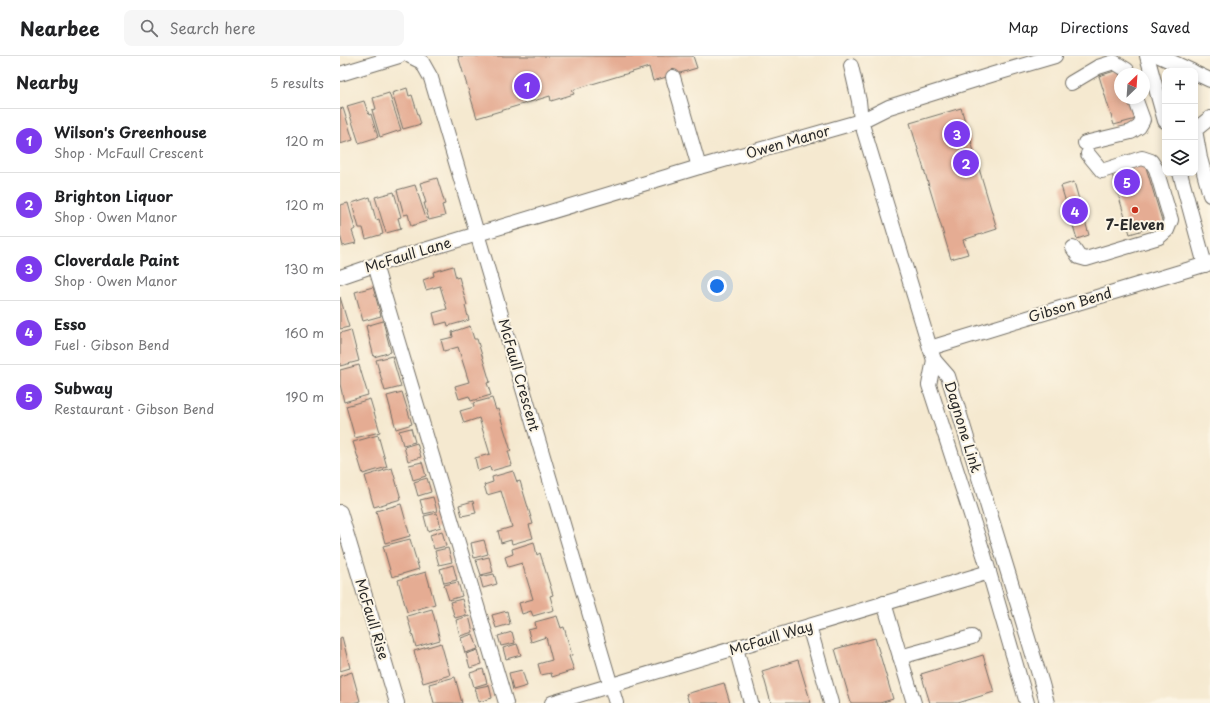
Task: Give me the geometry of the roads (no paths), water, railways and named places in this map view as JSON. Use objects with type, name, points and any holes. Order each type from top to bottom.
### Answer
[{"type":"street","points":[[340,74],[399,56]]},
{"type":"street","name":"McFaull Crescent","points":[[410,56],[422,62],[431,78],[476,235],[616,703]]},
{"type":"street","name":"Owen Manor","points":[[476,235],[699,167],[861,121],[889,107],[1055,56]]},
{"type":"street","points":[[1147,56],[1162,110]]},
{"type":"street","points":[[1159,56],[1185,68]]},
{"type":"street","points":[[1071,83],[1098,67],[1114,62],[1124,68]]},
{"type":"street","points":[[851,66],[859,101],[861,121],[932,354]]},
{"type":"street","points":[[1198,74],[1210,80]]},
{"type":"street","points":[[673,77],[699,167]]},
{"type":"street","points":[[1073,248],[1078,257],[1086,260],[1159,237],[1168,230],[1171,220],[1156,169],[1151,161],[1142,158],[1102,171],[1086,148],[1131,132],[1139,127],[1143,120],[1138,104]]},
{"type":"street","points":[[1210,118],[1196,130],[1200,158],[1210,195]]},
{"type":"street","points":[[1181,176],[1208,264]]},
{"type":"street","name":"McFaull Lane","points":[[340,277],[476,235]]},
{"type":"street","name":"Gibson Bend","points":[[932,354],[1054,310],[1208,264]]},
{"type":"street","points":[[375,265],[506,703]]},
{"type":"street","name":"Dagnone Link","points":[[932,354],[929,385],[989,572],[1027,703]]},
{"type":"street","name":"Dagnone Link","points":[[932,354],[948,376],[1047,703]]},
{"type":"street","name":"McFaull Rise","points":[[340,512],[397,703]]},
{"type":"street","name":"McFaull Way","points":[[552,703],[989,572]]},
{"type":"street","points":[[884,604],[914,703]]},
{"type":"street","points":[[809,626],[831,703]]},
{"type":"street","points":[[900,657],[972,637]]},
{"type":"street","points":[[736,648],[752,703]]},
{"type":"street","points":[[1042,684],[1053,703]]},
{"type":"place","name":"Wilson's Greenhouse","points":[[527,86]]},
{"type":"place","name":"Cloverdale Paint","points":[[957,134]]},
{"type":"place","name":"Brighton Liquor","points":[[966,163]]},
{"type":"place","name":"Subway","points":[[1127,182]]},
{"type":"place","name":"7-Eleven","points":[[1135,210]]},
{"type":"place","name":"Esso","points":[[1075,211]]}]
